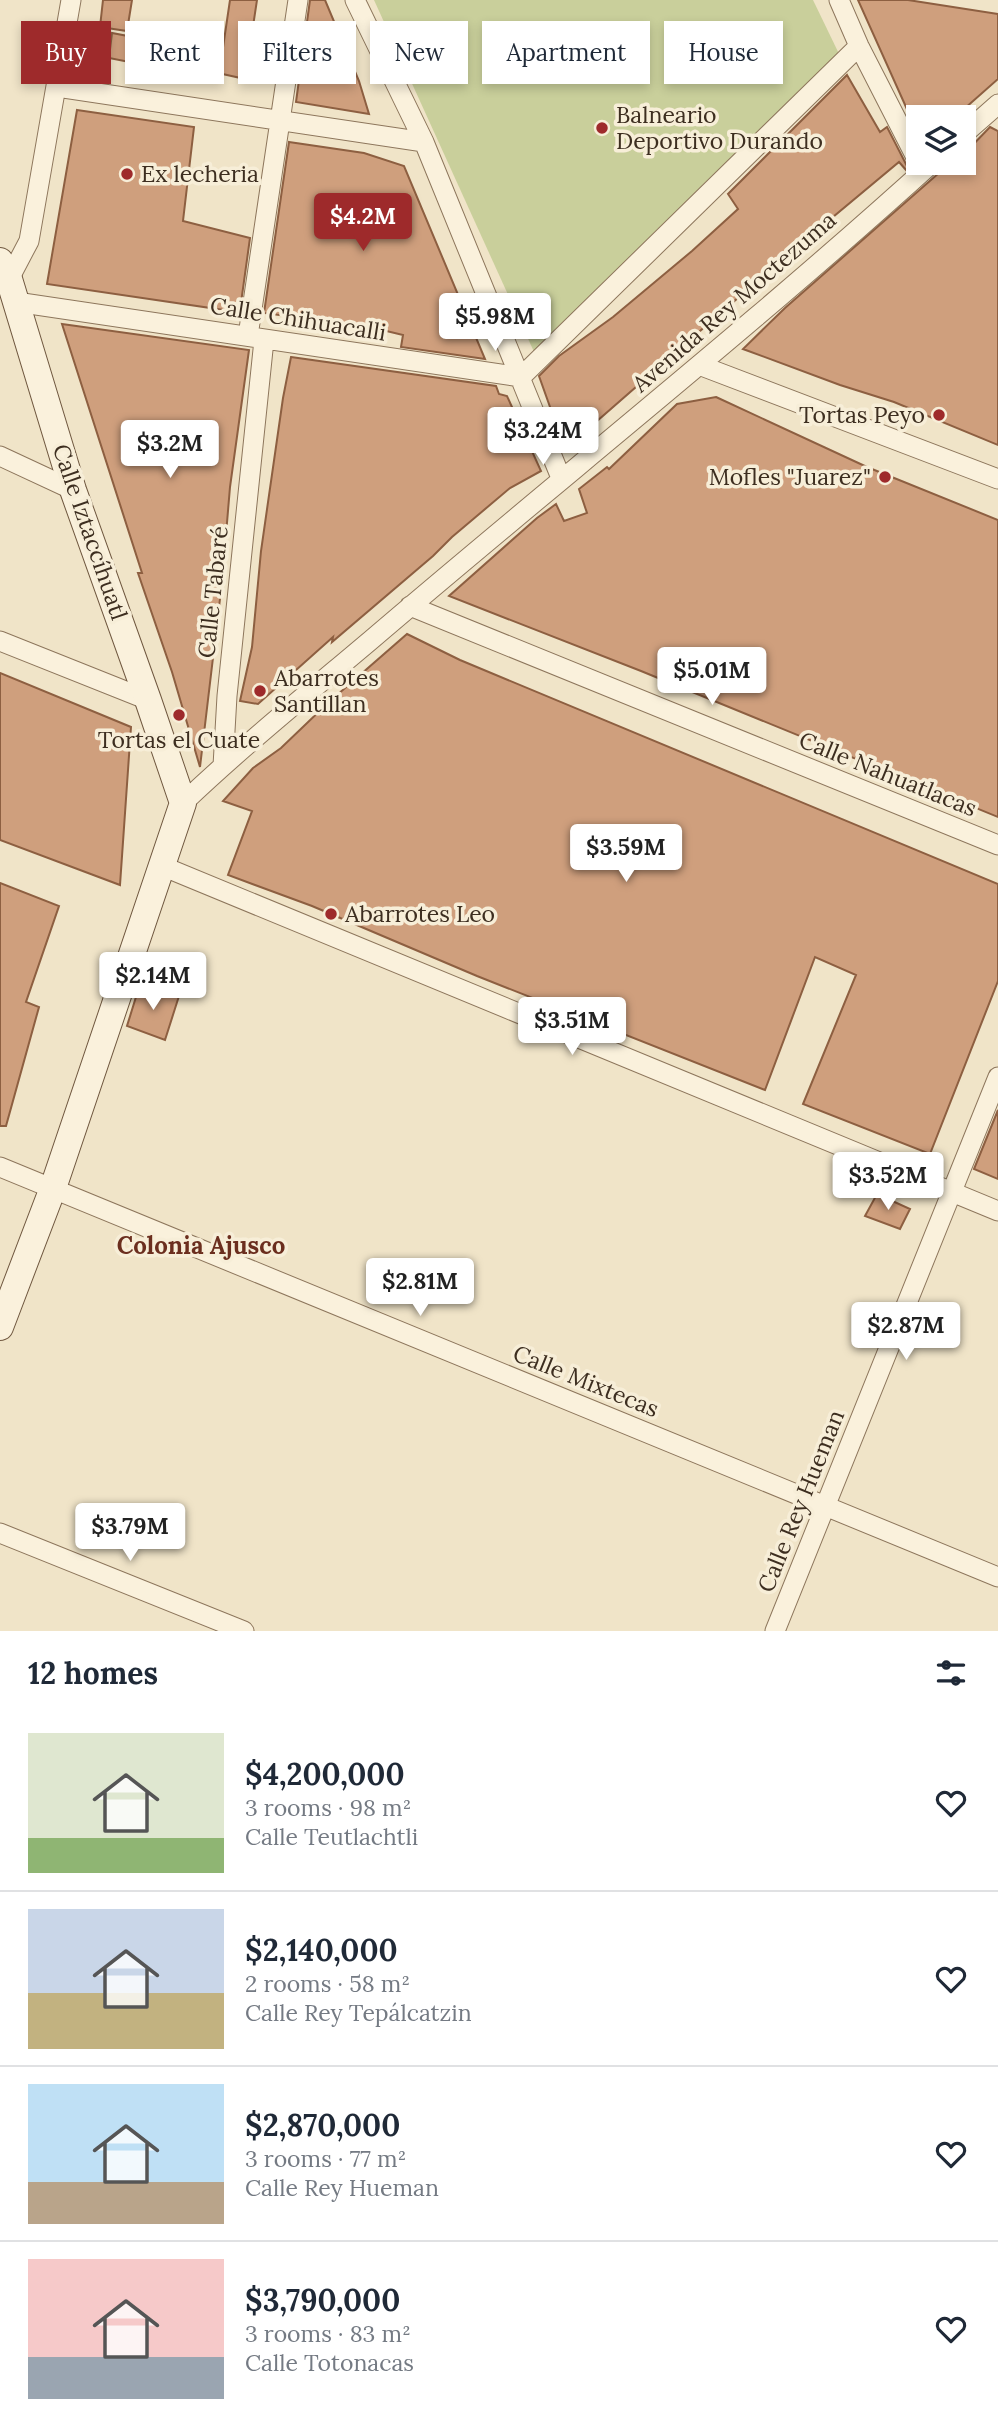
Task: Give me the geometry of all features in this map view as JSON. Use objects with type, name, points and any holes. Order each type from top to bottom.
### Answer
[{"type":"street","points":[[8,280],[29,241],[71,0]]},
{"type":"street","name":"Calle Tabaré","points":[[223,766],[256,338],[298,0]]},
{"type":"street","points":[[355,0],[424,142],[561,478]]},
{"type":"street","points":[[839,0],[859,46],[906,128]]},
{"type":"street","points":[[521,377],[859,46]]},
{"type":"street","points":[[57,88],[424,142]]},
{"type":"street","points":[[976,124],[997,107]]},
{"type":"street","name":"Avenida Rey Moctezuma","points":[[183,803],[410,606],[699,365],[919,175]]},
{"type":"street","name":"Calle Chihuacalli","points":[[8,280],[256,338],[521,377]]},
{"type":"street","name":"Calle Iztaccíhuatl","points":[[8,280],[73,490],[183,803]]},
{"type":"street","points":[[699,365],[998,479]]},
{"type":"street","points":[[0,456],[73,490]]},
{"type":"street","name":"Calle Nahuatlacas","points":[[410,606],[998,845]]},
{"type":"street","points":[[0,641],[148,700]]},
{"type":"street","points":[[0,1327],[53,1188],[183,803]]},
{"type":"street","points":[[162,866],[998,1211]]},
{"type":"street","name":"Calle Rey Hueman","points":[[775,1631],[998,1077]]},
{"type":"street","name":"Calle Mixtecas","points":[[0,1167],[998,1577]]},
{"type":"street","points":[[0,1532],[244,1631]]},
{"type":"green space","name":"Balneario Deportivo Durando","points":[[374,0],[813,0],[842,60],[535,354],[412,84],[468,84],[468,21],[384,21]]},
{"type":"building","points":[[103,0],[132,0],[129,21],[125,21],[125,31],[111,29],[111,21],[101,21]]},
{"type":"building","points":[[230,0],[257,0],[254,21],[238,21],[238,77],[224,74],[224,40]]},
{"type":"building","points":[[310,0],[325,0],[334,21],[307,21]]},
{"type":"building","points":[[858,0],[908,0],[998,14],[998,79],[969,105],[906,107]]},
{"type":"building","points":[[112,33],[125,35],[125,61],[111,58]]},
{"type":"building","points":[[356,74],[369,114],[296,102],[298,84],[356,84]]},
{"type":"building","points":[[847,75],[880,132],[887,127],[906,164],[906,170],[899,162],[779,262],[565,449],[539,376],[559,356],[613,317],[692,251],[738,209],[728,194]]},
{"type":"building","name":"Ex lecheria","points":[[77,110],[194,127],[183,221],[250,238],[240,310],[231,308],[231,311],[47,284]]},
{"type":"building","points":[[990,127],[998,131],[998,445],[894,402],[743,349],[785,308],[937,175],[976,175],[976,142]]},
{"type":"building","points":[[289,142],[364,153],[404,166],[485,359],[401,347],[403,335],[374,328],[264,313]]},
{"type":"building","points":[[62,324],[249,350],[230,487],[222,582],[200,767],[172,672],[138,573],[142,573]]},
{"type":"building","points":[[291,357],[496,386],[499,394],[507,396],[541,471],[510,488],[258,704],[240,701],[252,647],[261,551]]},
{"type":"building","points":[[716,397],[867,467],[998,520],[998,817],[641,671],[449,596],[556,504],[564,521],[587,513],[579,489],[607,467],[609,469],[677,404]]},
{"type":"building","points":[[407,634],[460,660],[998,884],[998,981],[930,1154],[803,1104],[856,975],[815,957],[765,1090],[477,976],[312,906],[228,875],[252,811],[223,801],[253,768],[281,748]]},
{"type":"building","points":[[0,673],[131,727],[120,885],[0,840]]},
{"type":"building","points":[[0,883],[59,906],[26,1002],[39,1007],[6,1126],[0,1126]]},
{"type":"building","points":[[140,984],[179,996],[165,1040],[127,1026]]},
{"type":"building","points":[[998,1110],[998,1179],[974,1169]]},
{"type":"building","points":[[877,1194],[910,1209],[900,1229],[865,1216]]},
{"type":"place","name":"Balneario Deportivo Durando","points":[[602,128]]},
{"type":"place","name":"Ex lecheria","points":[[127,174]]},
{"type":"place","name":"Tortas Peyo","points":[[939,415]]},
{"type":"place","name":"Mofles \"Juarez\"","points":[[885,477]]},
{"type":"place","name":"Abarrotes Santillan","points":[[260,691]]},
{"type":"place","name":"Tortas el Cuate","points":[[179,715]]},
{"type":"place","name":"Abarrotes Leo","points":[[331,914]]},
{"type":"district","name":"Colonia Ajusco","points":[[201,1246]]}]
